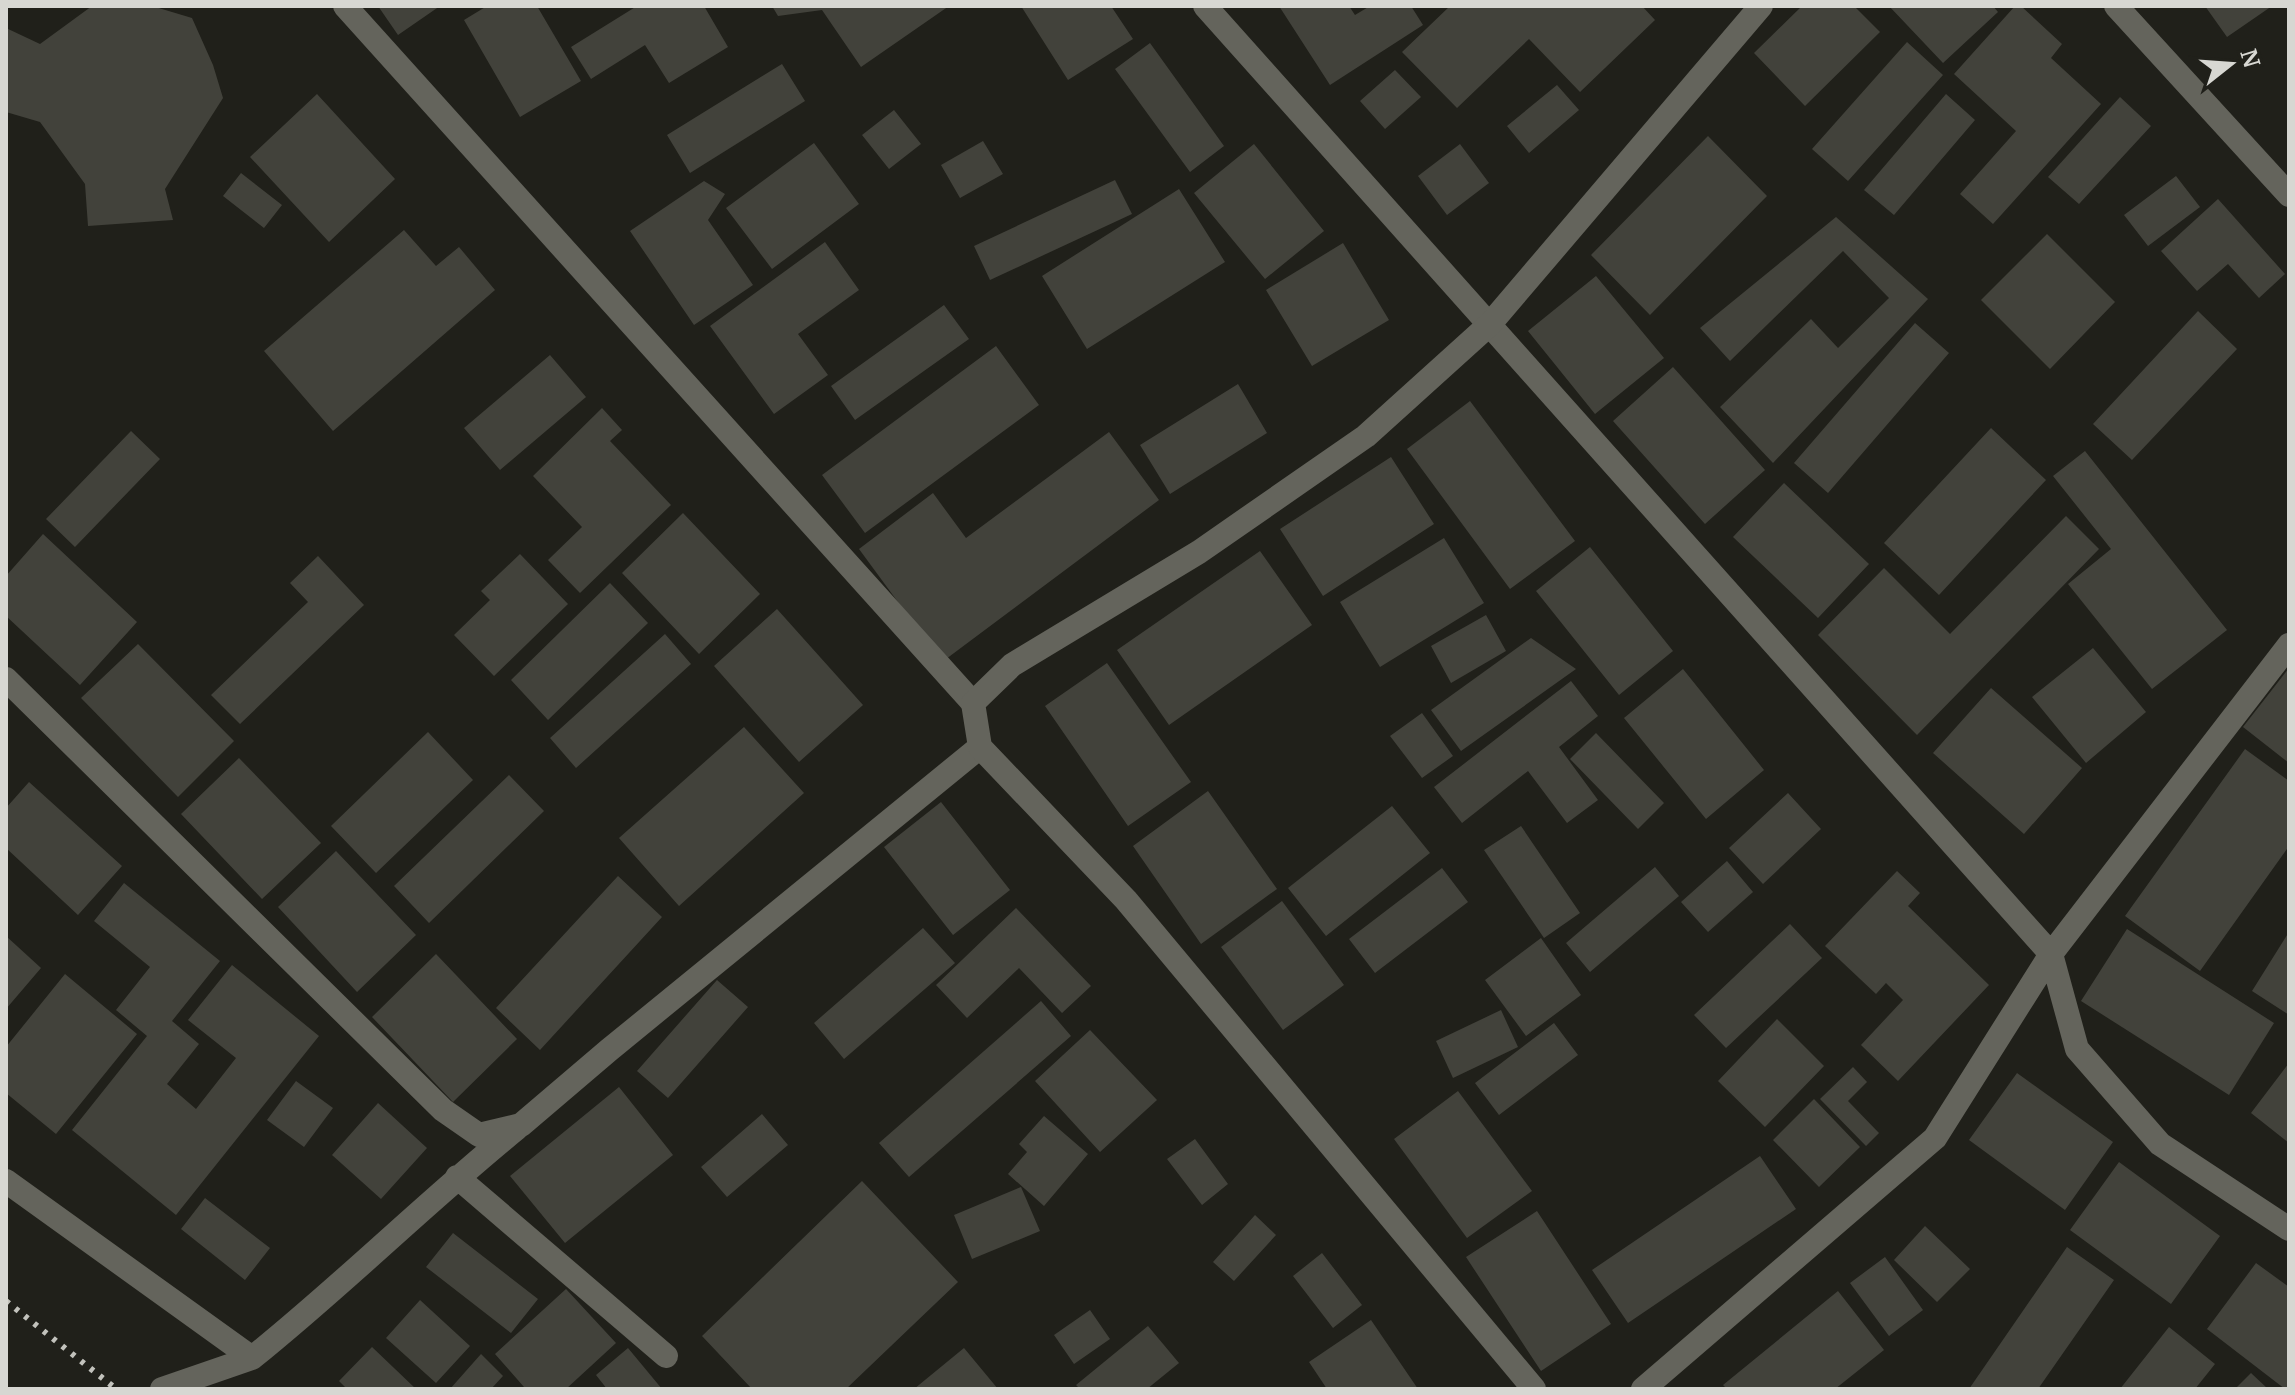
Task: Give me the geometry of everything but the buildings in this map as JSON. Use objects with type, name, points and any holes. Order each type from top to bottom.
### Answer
[{"type":"street","points":[[345,6],[973,703],[980,747],[1126,900],[1534,1389]]},
{"type":"street","points":[[1205,6],[2051,954],[2077,1049],[2097,1073],[2160,1144],[2289,1229]]},
{"type":"street","points":[[973,703],[1012,665],[1199,552],[1366,436],[1490,324],[1761,6]]},
{"type":"street","points":[[2116,6],[2289,195]]},
{"type":"street","points":[[1643,1389],[1935,1138],[2051,954],[2289,645]]},
{"type":"street","points":[[6,679],[443,1110],[479,1135],[521,1125]]},
{"type":"street","points":[[162,1389],[252,1358],[314,1307],[457,1177],[980,747]]},
{"type":"street","points":[[457,1177],[666,1356]]},
{"type":"street","points":[[6,1181],[252,1358]]},
{"type":"railway","points":[[6,1301],[116,1389]]}]
